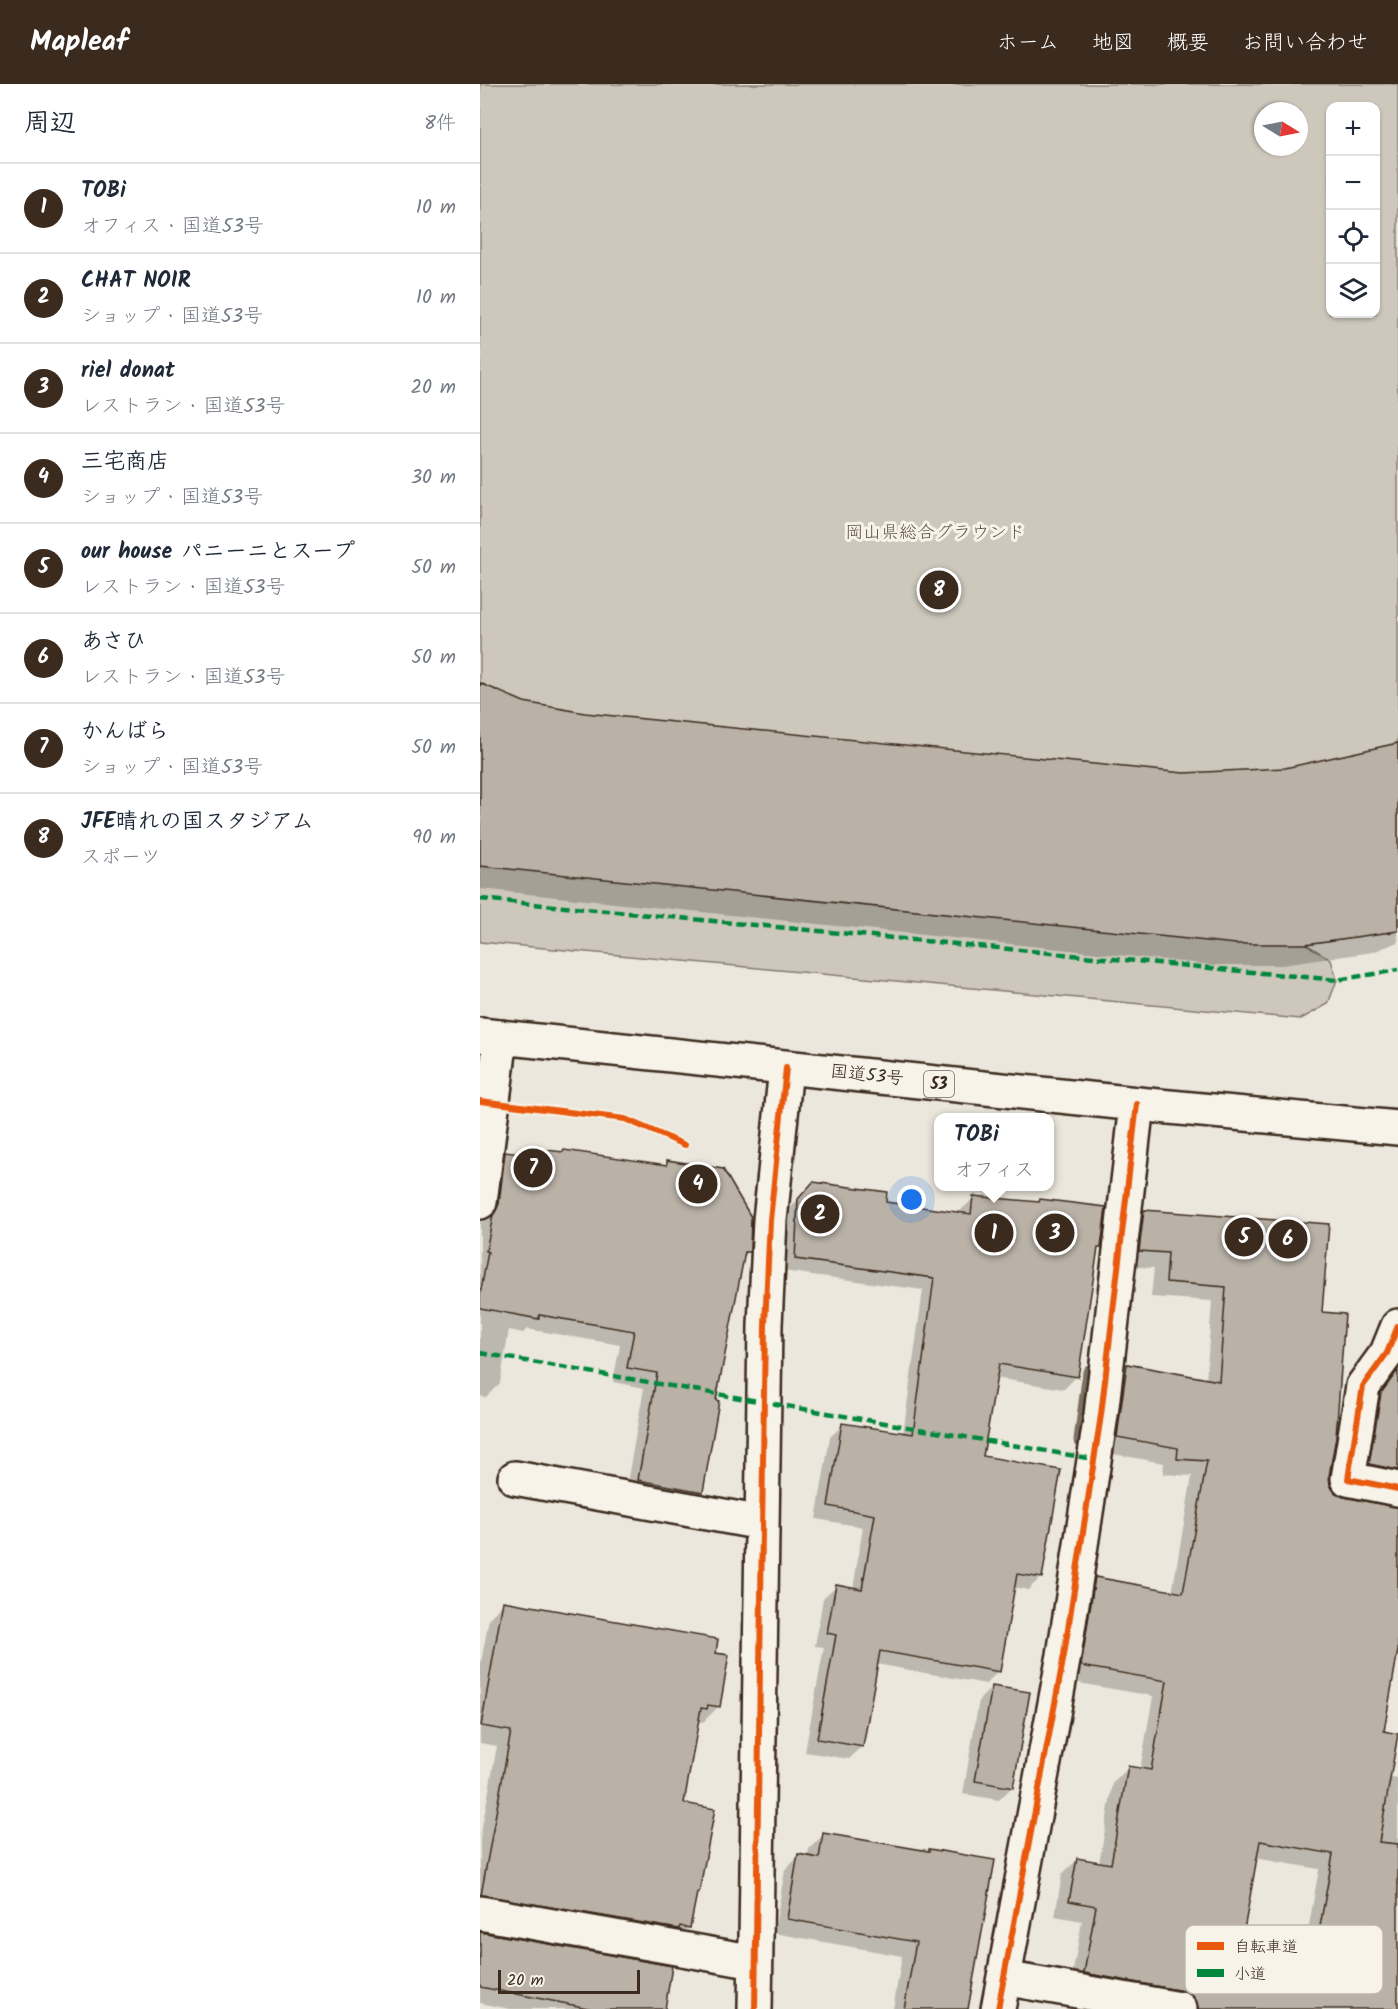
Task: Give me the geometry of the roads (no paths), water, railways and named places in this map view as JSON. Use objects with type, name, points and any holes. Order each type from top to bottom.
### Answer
[{"type":"main road","name":"国道53号","points":[[491,1036],[1137,1104],[1398,1128]]},
{"type":"main road","points":[[480,1202],[491,1036]]},
{"type":"main road","points":[[755,2009],[766,1302],[770,1220],[786,1068]]},
{"type":"main road","points":[[1137,1104],[1101,1415],[1064,1655],[1001,1994],[1180,2009]]},
{"type":"main road","points":[[1398,1326],[1387,1353],[1363,1386],[1348,1479],[1398,1488]]},
{"type":"main road","points":[[515,1478],[762,1523]]},
{"type":"main road","points":[[480,1912],[755,1962]]},
{"type":"waterway","points":[[1081,1440],[1090,1372]]},
{"type":"place","name":"JFE晴れの国スタジアム","points":[[939,590]]},
{"type":"place","name":"かんばら","points":[[533,1168]]},
{"type":"place","name":"三宅商店","points":[[698,1184]]},
{"type":"place","name":"CHAT NOIR","points":[[820,1214]]},
{"type":"place","name":"TOBi","points":[[994,1233]]},
{"type":"place","name":"riel donat","points":[[1055,1233]]},
{"type":"place","name":"our house パニーニとスープ","points":[[1244,1237]]},
{"type":"place","name":"あさひ","points":[[1288,1239]]},
{"type":"park label","name":"岡山県総合グラウンド","points":[[935,533]]}]
